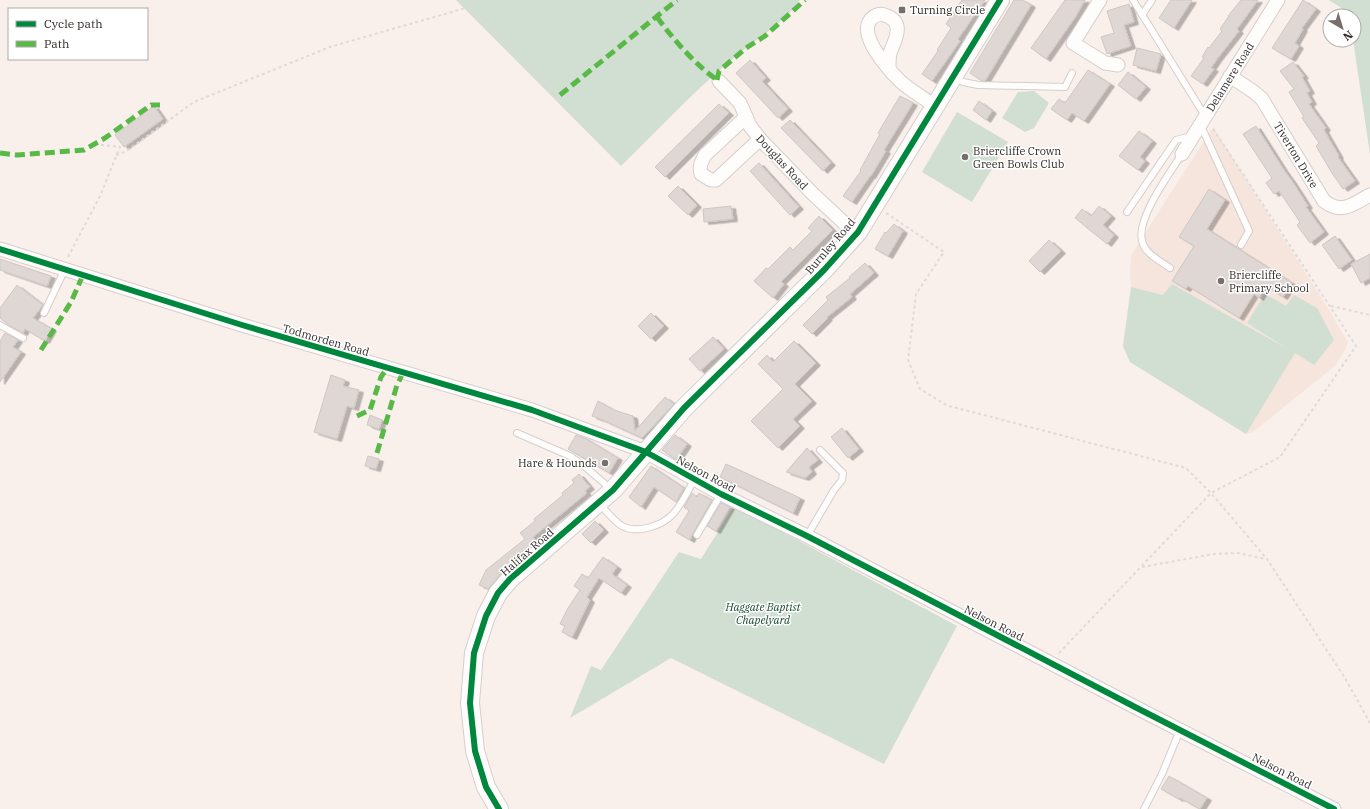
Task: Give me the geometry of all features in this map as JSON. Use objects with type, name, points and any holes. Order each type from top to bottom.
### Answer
[{"type":"street","name":"Burnley Road","points":[[646,452],[684,408],[824,270],[856,234],[1000,0]]},
{"type":"street","points":[[1100,0],[1073,43],[1105,63],[1118,66]]},
{"type":"street","name":"Delamere Road","points":[[1182,154],[1278,0]]},
{"type":"street","points":[[889,68],[900,81],[936,106]]},
{"type":"street","name":"Tiverton Drive","points":[[1230,76],[1262,99],[1324,201],[1337,208],[1343,208],[1352,205],[1370,195]]},
{"type":"street","name":"Douglas Road","points":[[718,81],[740,103],[750,126],[760,139],[813,194],[856,234]]},
{"type":"street","points":[[746,117],[705,155],[701,161],[701,174],[711,180],[716,180],[760,139]]},
{"type":"street","name":"Todmorden Road","points":[[0,249],[242,325],[532,410],[646,452]]},
{"type":"street","name":"Nelson Road","points":[[646,452],[694,480],[807,536],[1334,809]]},
{"type":"street","name":"Halifax Road","points":[[499,809],[486,787],[475,751],[470,703],[474,653],[486,616],[498,593],[510,578],[599,503],[613,490],[646,452]]},
{"type":"lane","points":[[1133,0],[1200,125],[1249,231],[1241,245]]},
{"type":"lane","points":[[1142,15],[1152,0]]},
{"type":"lane","points":[[954,76],[963,82],[978,85],[1065,87],[1072,73]]},
{"type":"lane","points":[[1127,212],[1176,140],[1200,125]]},
{"type":"lane","points":[[1170,268],[1150,253],[1143,245],[1141,235],[1142,224],[1148,209],[1182,154]]},
{"type":"lane","points":[[44,313],[64,269]]},
{"type":"lane","points":[[0,325],[23,338]]},
{"type":"lane","points":[[517,433],[570,456],[613,490]]},
{"type":"lane","points":[[807,536],[834,490],[842,480],[843,473],[820,450]]},
{"type":"lane","points":[[599,503],[622,526],[630,529],[645,529],[672,515],[682,502],[694,480]]},
{"type":"lane","points":[[697,535],[721,494]]},
{"type":"lane","points":[[1144,809],[1162,774],[1180,730]]},
{"type":"path","points":[[116,155],[125,152],[194,102],[330,47],[469,8],[477,0]]},
{"type":"path","points":[[469,8],[560,95]]},
{"type":"path","points":[[1050,663],[1211,494],[1280,457],[1356,346],[1330,306],[1200,125]]},
{"type":"path","points":[[64,269],[100,196],[120,147],[94,144]]},
{"type":"path","points":[[875,205],[944,252],[916,294],[908,360],[920,389],[948,406],[1186,468],[1211,494],[1267,559],[1345,678],[1370,723]]},
{"type":"path","points":[[1330,306],[1370,315]]},
{"type":"path","points":[[1141,567],[1214,554],[1238,553],[1267,559]]},
{"type":"shaded area","name":"Briercliffe Primary School","points":[[1213,127],[1348,342],[1336,365],[1253,432],[1246,434],[1130,362],[1123,346],[1131,288],[1131,255]]},
{"type":"green space","points":[[456,0],[800,0],[776,25],[715,74],[621,166]]},
{"type":"green space","points":[[1329,0],[1370,0],[1370,154],[1354,48],[1362,48],[1362,8],[1341,8]]},
{"type":"green space","points":[[1034,91],[1049,103],[1034,128],[1025,132],[1002,118],[1018,92]]},
{"type":"green space","name":"Briercliffe Crown Green Bowls Club","points":[[957,112],[1008,142],[972,202],[922,172]]},
{"type":"green space","points":[[1172,284],[1286,348],[1247,323],[1265,294],[1286,306],[1294,295],[1317,308],[1334,340],[1314,365],[1295,353],[1246,434],[1130,362],[1123,346],[1131,287],[1163,295]]},
{"type":"green space","name":"Haggate Baptist Chapelyard","points":[[734,506],[957,626],[884,764],[671,658],[570,718],[591,666],[601,670],[679,552],[701,559]]},
{"type":"building","points":[[962,0],[985,0],[958,39],[960,41],[932,81],[922,74],[938,51],[937,50],[951,28],[946,24]]},
{"type":"building","points":[[1014,0],[1023,0],[1031,5],[985,81],[982,81],[970,73]]},
{"type":"building","points":[[1065,0],[1085,0],[1076,16],[1046,59],[1031,48]]},
{"type":"building","points":[[1171,0],[1192,0],[1174,28],[1159,18]]},
{"type":"building","points":[[1241,0],[1258,0],[1237,29],[1239,31],[1211,68],[1214,69],[1203,84],[1191,76],[1204,58],[1202,57],[1208,47],[1209,48],[1222,31],[1220,29],[1228,16]]},
{"type":"building","points":[[1303,0],[1316,9],[1302,28],[1303,29],[1295,43],[1299,46],[1291,59],[1272,48]]},
{"type":"building","points":[[1129,4],[1134,22],[1124,25],[1131,46],[1107,54],[1101,37],[1114,33],[1107,11]]},
{"type":"building","points":[[1137,48],[1161,54],[1156,71],[1133,65]]},
{"type":"building","points":[[750,60],[766,78],[762,81],[788,109],[778,118],[736,73]]},
{"type":"building","points":[[1293,62],[1304,76],[1302,77],[1310,91],[1307,93],[1312,102],[1309,104],[1326,128],[1324,130],[1339,156],[1338,157],[1355,181],[1343,189],[1316,146],[1319,143],[1302,118],[1304,117],[1289,92],[1294,89],[1280,71]]},
{"type":"building","points":[[1088,70],[1110,84],[1084,121],[1072,113],[1067,120],[1051,109],[1059,99],[1065,103]]},
{"type":"building","points":[[1128,72],[1146,87],[1136,99],[1118,85]]},
{"type":"building","points":[[900,96],[913,103],[884,150],[886,151],[871,176],[852,202],[843,196],[861,171],[860,170],[880,134],[878,133]]},
{"type":"building","points":[[979,101],[992,111],[986,120],[973,110]]},
{"type":"building","points":[[719,104],[729,113],[665,177],[655,167]]},
{"type":"building","points":[[154,106],[163,119],[124,147],[115,135]]},
{"type":"building","points":[[790,120],[831,163],[823,171],[781,128]]},
{"type":"building","points":[[1256,126],[1308,206],[1306,207],[1324,232],[1310,243],[1297,225],[1300,222],[1279,191],[1274,194],[1266,183],[1272,178],[1243,134]]},
{"type":"building","points":[[1139,131],[1152,141],[1140,157],[1145,161],[1138,170],[1119,156]]},
{"type":"building","points":[[759,163],[799,207],[790,215],[750,171]]},
{"type":"building","points":[[678,186],[697,205],[688,215],[668,196]]},
{"type":"building","points":[[1209,189],[1225,200],[1207,229],[1292,283],[1283,297],[1266,286],[1259,298],[1254,294],[1239,318],[1188,286],[1186,289],[1172,281],[1194,246],[1179,237]]},
{"type":"building","points":[[731,206],[733,219],[704,222],[703,209]]},
{"type":"building","points":[[1099,206],[1111,216],[1103,225],[1114,235],[1107,244],[1075,218],[1082,209],[1091,216]]},
{"type":"building","points":[[819,216],[833,230],[781,282],[784,284],[773,298],[754,281],[766,268],[768,269],[790,247],[793,250],[812,231],[808,228]]},
{"type":"building","points":[[894,224],[903,231],[888,256],[875,249],[885,232],[886,233]]},
{"type":"building","points":[[1335,236],[1352,260],[1339,269],[1322,245]]},
{"type":"building","points":[[1049,240],[1061,251],[1040,272],[1029,261]]},
{"type":"building","points":[[1370,254],[1370,278],[1361,283],[1351,264]]},
{"type":"building","points":[[0,259],[51,276],[47,286],[0,270]]},
{"type":"building","points":[[865,263],[874,273],[850,294],[852,297],[827,317],[828,318],[812,334],[803,325],[828,300],[826,297],[850,278],[849,277]]},
{"type":"building","points":[[17,285],[43,305],[33,318],[52,329],[45,341],[25,329],[23,333],[10,326],[0,318],[0,308]]},
{"type":"building","points":[[651,313],[664,326],[651,339],[638,326]]},
{"type":"building","points":[[5,333],[18,340],[13,347],[21,352],[0,382],[0,341]]},
{"type":"building","points":[[713,337],[724,349],[700,371],[689,359]]},
{"type":"building","points":[[794,341],[816,363],[795,384],[812,401],[793,419],[800,426],[778,448],[751,421],[783,389],[758,364],[767,355],[773,362]]},
{"type":"building","points":[[331,375],[345,380],[343,386],[359,390],[354,408],[347,406],[337,439],[314,432]]},
{"type":"building","points":[[665,397],[674,404],[642,438],[592,416],[598,401],[614,410],[633,416],[635,431]]},
{"type":"building","points":[[370,415],[382,420],[379,429],[367,425]]},
{"type":"building","points":[[842,428],[859,449],[848,458],[831,437]]},
{"type":"building","points":[[576,435],[585,438],[618,458],[609,473],[568,449]]},
{"type":"building","points":[[675,435],[687,444],[676,460],[662,450]]},
{"type":"building","points":[[807,448],[818,460],[809,467],[812,472],[805,478],[786,472]]},
{"type":"building","points":[[368,456],[379,459],[376,469],[365,466]]},
{"type":"building","points":[[726,464],[800,498],[793,513],[720,477]]},
{"type":"building","points":[[651,466],[684,488],[676,502],[654,487],[641,507],[629,497]]},
{"type":"building","points":[[579,474],[590,487],[585,491],[587,493],[533,537],[537,542],[503,571],[488,589],[479,585],[486,570],[525,539],[520,533],[535,521],[534,519],[563,495],[562,493],[574,483],[572,480]]},
{"type":"building","points":[[692,493],[697,497],[699,493],[712,500],[690,540],[676,532],[689,511],[684,507]]},
{"type":"building","points":[[721,503],[730,507],[716,531],[707,526]]},
{"type":"building","points":[[595,521],[604,530],[591,543],[582,534]]},
{"type":"building","points":[[603,557],[617,567],[612,574],[627,585],[621,593],[599,578],[587,597],[590,600],[572,637],[562,632],[565,626],[560,624],[568,608],[580,590],[574,586],[582,574],[588,578]]},
{"type":"building","points":[[1169,776],[1207,798],[1200,809],[1161,789]]},
{"type":"marked path","points":[[560,95],[677,0]]},
{"type":"marked path","points":[[717,80],[719,71],[746,48],[765,36],[805,0]]},
{"type":"marked path","points":[[657,17],[685,52],[719,81]]},
{"type":"marked path","points":[[0,153],[17,155],[84,150],[105,138],[151,105],[160,105]]},
{"type":"marked path","points":[[41,350],[71,302],[83,275]]},
{"type":"marked path","points":[[357,416],[370,410],[381,377],[387,368]]},
{"type":"marked path","points":[[377,453],[397,385],[403,373]]},
{"type":"cycle path","points":[[499,809],[486,787],[475,751],[470,703],[474,653],[486,616],[498,593],[510,579],[613,490],[684,408],[824,270],[858,232],[1000,0]]},
{"type":"cycle path","points":[[0,249],[242,325],[532,410],[646,452],[721,494],[807,536],[1334,809]]},
{"type":"place","name":"Turning Circle","points":[[902,10]]},
{"type":"place","name":"Briercliffe Crown Green Bowls Club","points":[[965,157]]},
{"type":"place","name":"Briercliffe Primary School","points":[[1221,281]]},
{"type":"place","name":"Hare & Hounds","points":[[605,463]]}]
